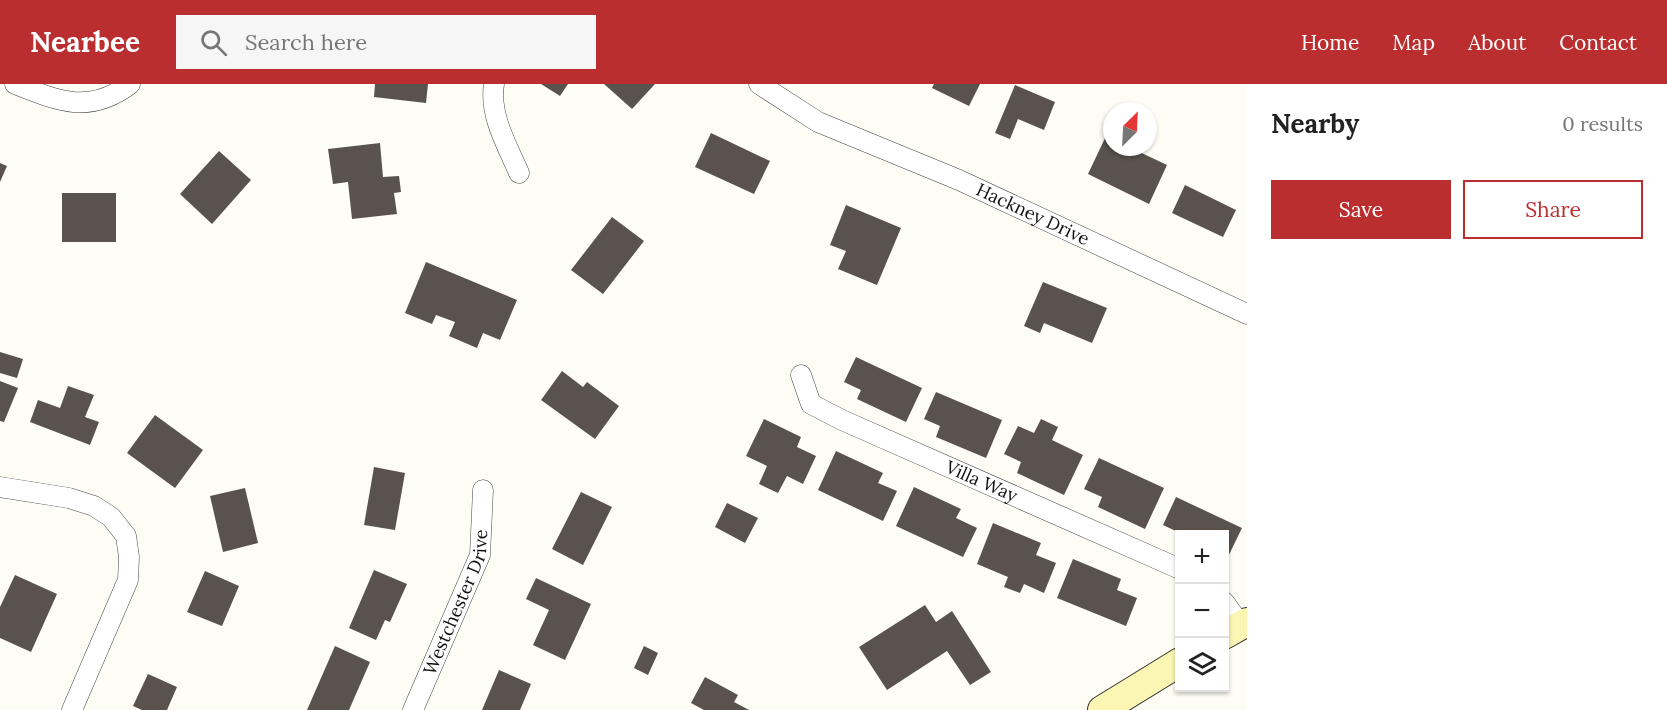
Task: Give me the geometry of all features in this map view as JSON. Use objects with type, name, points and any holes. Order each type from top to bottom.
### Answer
[{"type":"street","points":[[15,84],[54,100],[87,103],[118,93],[130,84]]},
{"type":"street","points":[[494,84],[492,96],[496,119],[519,173]]},
{"type":"street","name":"Hackney Drive","points":[[759,84],[818,122],[959,180],[1247,314]]},
{"type":"street","name":"Villa Way","points":[[801,375],[811,404],[842,420],[1175,567]]},
{"type":"street","points":[[0,487],[69,498],[94,506],[111,517],[126,536],[129,557],[128,580],[72,710]]},
{"type":"street","name":"Westchester Drive","points":[[412,710],[480,555],[483,490]]},
{"type":"street","points":[[1229,611],[1238,627]]},
{"type":"street","points":[[1102,710],[1175,664]]},
{"type":"building","points":[[375,84],[428,84],[426,103],[374,97]]},
{"type":"building","points":[[541,84],[568,84],[560,96]]},
{"type":"building","points":[[604,84],[655,84],[632,109]]},
{"type":"building","points":[[934,84],[980,84],[969,106],[932,88]]},
{"type":"building","points":[[1015,85],[1055,102],[1044,130],[1018,119],[1010,139],[995,133]]},
{"type":"building","points":[[711,133],[770,161],[754,194],[695,167]]},
{"type":"building","points":[[1103,142],[1103,156],[1148,156],[1167,165],[1149,204],[1088,174]]},
{"type":"building","points":[[380,143],[383,177],[399,176],[401,192],[394,193],[397,214],[352,219],[348,182],[333,184],[328,149]]},
{"type":"building","points":[[219,151],[251,180],[212,224],[180,194]]},
{"type":"building","points":[[0,163],[7,166],[0,182]]},
{"type":"building","points":[[1185,185],[1236,210],[1223,237],[1172,213]]},
{"type":"building","points":[[62,193],[116,193],[116,242],[62,242]]},
{"type":"building","points":[[846,205],[901,228],[877,285],[838,269],[846,251],[830,245]]},
{"type":"building","points":[[612,217],[644,241],[603,294],[571,270]]},
{"type":"building","points":[[426,262],[517,300],[500,340],[483,333],[477,348],[449,336],[455,322],[436,315],[432,324],[405,313]]},
{"type":"building","points":[[1043,282],[1107,308],[1092,343],[1044,323],[1040,333],[1024,326]]},
{"type":"building","points":[[0,352],[23,359],[17,378],[0,373]]},
{"type":"building","points":[[856,357],[922,388],[906,422],[857,399],[861,390],[844,382]]},
{"type":"building","points":[[562,371],[583,387],[587,382],[619,406],[595,439],[541,400]]},
{"type":"building","points":[[0,381],[18,388],[4,422],[0,421]]},
{"type":"building","points":[[68,386],[94,395],[85,417],[99,422],[90,445],[30,422],[38,400],[60,408]]},
{"type":"building","points":[[936,392],[1002,420],[986,458],[936,437],[940,426],[924,419]]},
{"type":"building","points":[[155,415],[203,450],[175,488],[127,453]]},
{"type":"building","points":[[764,419],[801,437],[797,447],[816,456],[803,484],[787,476],[778,493],[759,484],[767,466],[746,456]]},
{"type":"building","points":[[1041,419],[1058,427],[1052,440],[1083,455],[1064,495],[1017,473],[1021,462],[1004,454],[1018,426],[1034,433]]},
{"type":"building","points":[[836,451],[883,473],[878,483],[897,491],[883,521],[818,490]]},
{"type":"building","points":[[1099,458],[1164,488],[1145,529],[1098,507],[1102,497],[1084,489]]},
{"type":"building","points":[[374,467],[405,473],[395,530],[364,525]]},
{"type":"building","points":[[914,487],[961,509],[956,518],[977,528],[963,557],[896,526]]},
{"type":"building","points":[[245,488],[258,543],[223,552],[210,496]]},
{"type":"building","points":[[581,492],[612,507],[583,565],[552,549]]},
{"type":"building","points":[[1176,497],[1242,528],[1229,555],[1229,530],[1175,531],[1163,525]]},
{"type":"building","points":[[727,503],[758,518],[745,543],[715,527]]},
{"type":"building","points":[[993,523],[1041,543],[1036,555],[1056,563],[1044,593],[1024,584],[1020,593],[1004,587],[1008,577],[977,564]]},
{"type":"building","points":[[1073,559],[1121,579],[1117,590],[1137,598],[1126,626],[1057,598]]},
{"type":"building","points":[[374,570],[407,584],[390,622],[385,620],[376,640],[349,628]]},
{"type":"building","points":[[205,571],[239,586],[222,626],[187,612]]},
{"type":"building","points":[[15,575],[57,594],[31,652],[0,638],[0,607]]},
{"type":"building","points":[[536,578],[591,604],[565,660],[533,645],[549,610],[526,599]]},
{"type":"building","points":[[925,605],[936,622],[952,611],[991,672],[970,685],[947,651],[887,690],[859,647]]},
{"type":"building","points":[[335,646],[370,662],[349,710],[307,710]]},
{"type":"building","points":[[644,646],[658,653],[648,675],[634,668]]},
{"type":"building","points":[[499,670],[531,684],[520,710],[482,710]]},
{"type":"building","points":[[148,674],[177,687],[167,710],[142,710],[133,706]]},
{"type":"building","points":[[705,677],[738,695],[734,702],[749,710],[704,710],[691,703]]}]
